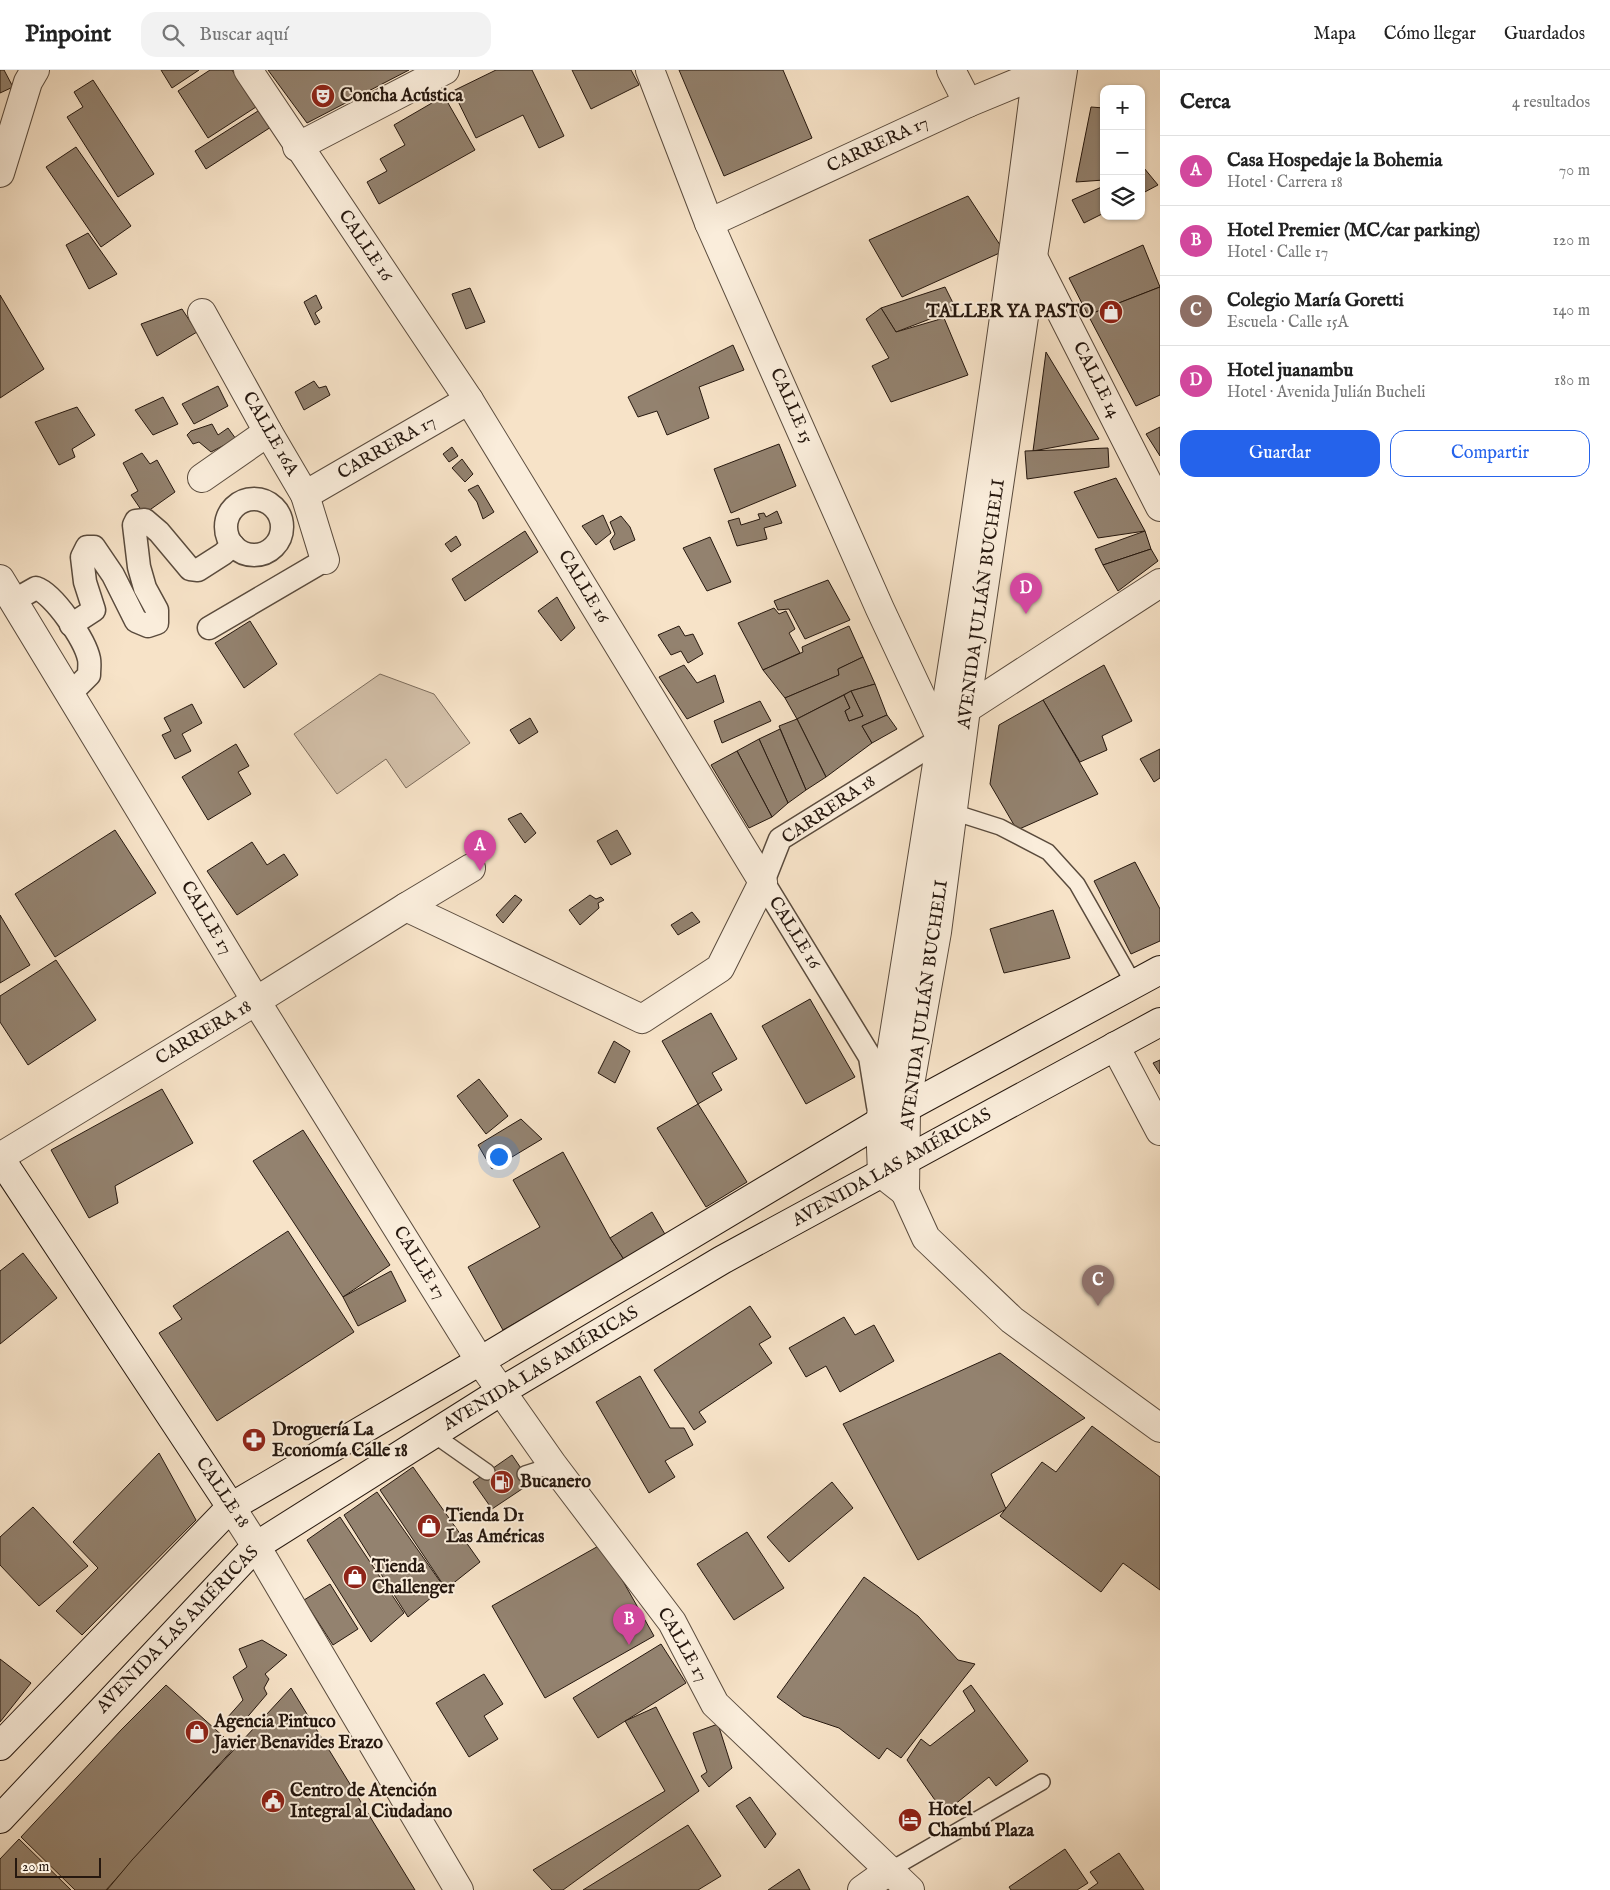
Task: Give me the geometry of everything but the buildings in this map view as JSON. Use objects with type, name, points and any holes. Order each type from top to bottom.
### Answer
[{"type":"street","name":"CALLE 16","points":[[248,70],[470,400],[762,882],[870,1056],[880,1122]]},
{"type":"street","points":[[298,147],[444,70]]},
{"type":"street","name":"CALLE 15","points":[[650,70],[709,223],[880,609],[941,739]]},
{"type":"street","points":[[951,70],[968,103]]},
{"type":"street","name":"AVENIDA JULIÁN BUCHELI","points":[[905,1192],[906,1107],[937,932],[966,709],[1033,256],[1064,70]]},
{"type":"street","name":"CARRERA 17","points":[[709,223],[968,103],[1041,72]]},
{"type":"street","name":"AVENIDA JULIÁN BUCHELI","points":[[882,1174],[880,1122],[941,739],[1041,72]]},
{"type":"street","points":[[0,173],[28,74]]},
{"type":"street","name":"CALLE 14","points":[[1017,228],[1160,507]]},
{"type":"street","name":"CALLE 16A","points":[[202,313],[305,495],[325,560]]},
{"type":"street","name":"CARRERA 17","points":[[305,495],[470,400]]},
{"type":"street","points":[[202,478],[268,432]]},
{"type":"street","points":[[276,509],[305,495]]},
{"type":"street","points":[[256,499],[267,502],[276,509],[281,519],[282,530],[278,541],[262,554],[241,552],[227,537],[228,515],[235,506],[245,500],[256,499]]},
{"type":"street","points":[[71,625],[94,610],[85,582],[82,557],[87,547],[94,547],[108,568],[136,621],[148,626],[157,623],[157,610],[145,588],[139,567],[134,525],[136,521],[145,520],[159,532],[190,570],[198,570],[223,554],[233,545]]},
{"type":"street","points":[[209,628],[325,560]]},
{"type":"street","name":"CARRERA 18","points":[[406,908],[642,1019],[720,968],[762,882],[780,839],[941,739],[966,709],[1160,583]]},
{"type":"street","points":[[7,590],[36,588],[43,590],[55,602],[83,644],[89,658],[90,675],[70,694]]},
{"type":"street","name":"CALLE 17","points":[[7,590],[256,1001],[480,1362],[553,1465],[672,1622],[715,1704],[910,1890]]},
{"type":"street","name":"CARRERA 18","points":[[0,1157],[470,868]]},
{"type":"street","points":[[0,1746],[231,1508],[480,1362],[880,1122],[1160,970]]},
{"type":"street","name":"AVENIDA LAS AMÉRICAS","points":[[0,1819],[256,1546],[500,1392],[722,1260],[1160,1022]]},
{"type":"street","points":[[1115,1046],[1160,1131]]},
{"type":"street","name":"CALLE 18","points":[[0,1157],[256,1546],[458,1890]]},
{"type":"street","points":[[882,1174],[905,1192],[926,1238],[1012,1320],[1160,1428]]},
{"type":"street","points":[[862,1890],[890,1870]]},
{"type":"lane","points":[[953,812],[1000,827],[1048,852],[1077,884],[1134,984]]},
{"type":"lane","points":[[433,1434],[487,1472]]},
{"type":"lane","points":[[525,1474],[553,1465]]},
{"type":"lane","points":[[890,1870],[1042,1782]]},
{"type":"shaded area","points":[[380,674],[434,694],[470,743],[406,788],[386,759],[337,794],[294,734]]},
{"type":"place","name":"Concha Acústica","points":[[323,96]]},
{"type":"place","name":"TALLER YA PASTO","points":[[1111,312]]},
{"type":"place","name":"Hotel juanambu","points":[[1026,614]]},
{"type":"place","name":"Casa Hospedaje la Bohemia","points":[[480,871]]},
{"type":"place","name":"Colegio María Goretti","points":[[1098,1306]]},
{"type":"place","name":"Droguería La Economía Calle 18","points":[[254,1440]]},
{"type":"place","name":"Bucanero","points":[[502,1482]]},
{"type":"place","name":"Tienda D1 Las Américas","points":[[429,1526]]},
{"type":"place","name":"Tienda Challenger","points":[[355,1577]]},
{"type":"place","name":"Hotel Premier (MC/car parking)","points":[[629,1645]]},
{"type":"place","name":"Agencia Pintuco Javier Benavides Erazo","points":[[197,1732]]},
{"type":"place","name":"Centro de Atención Integral al Ciudadano","points":[[273,1801]]},
{"type":"place","name":"Hotel Chambú Plaza","points":[[910,1820]]}]
